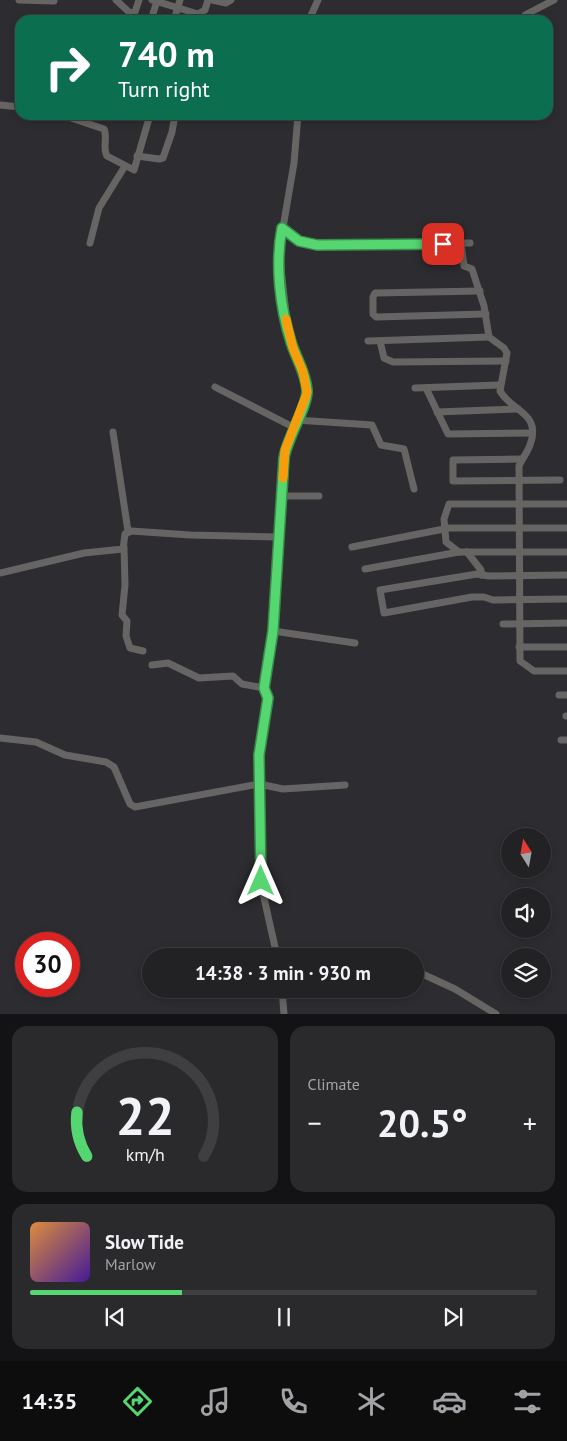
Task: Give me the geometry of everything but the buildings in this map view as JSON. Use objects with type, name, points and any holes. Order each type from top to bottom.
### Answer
[{"type":"street","points":[[20,0],[54,1]]},
{"type":"street","points":[[116,0],[130,13],[135,12],[139,0]]},
{"type":"street","points":[[152,15],[154,1],[179,4],[201,14],[205,10],[208,0]]},
{"type":"street","points":[[212,0],[226,3],[230,0]]},
{"type":"street","points":[[312,15],[318,0]]},
{"type":"street","points":[[525,15],[554,0]]},
{"type":"street","points":[[0,105],[15,106]]},
{"type":"street","points":[[77,120],[104,129],[105,153],[124,166],[134,170],[148,120]]},
{"type":"street","points":[[137,156],[163,158],[175,120]]},
{"type":"street","points":[[275,948],[262,890],[259,755],[268,698],[264,688],[273,631],[284,458],[305,399],[307,387],[286,323],[279,251],[294,163],[298,120]]},
{"type":"street","points":[[90,243],[99,208],[124,166]]},
{"type":"street","points":[[282,228],[299,241],[317,245],[470,243]]},
{"type":"street","points":[[461,243],[464,266],[472,269],[480,290],[489,338]]},
{"type":"street","points":[[480,290],[375,293],[373,296],[373,314],[376,317],[486,314]]},
{"type":"street","points":[[368,342],[489,338],[506,349],[506,361],[499,385],[501,394],[530,420],[532,433],[530,447],[519,466],[518,481],[520,661],[534,671],[567,671]]},
{"type":"street","points":[[380,341],[384,358],[393,362],[506,361]]},
{"type":"street","points":[[415,388],[499,385]]},
{"type":"street","points":[[215,387],[295,424],[372,425],[381,445],[401,447],[407,453],[414,489]]},
{"type":"street","points":[[426,388],[447,433],[450,435],[532,433]]},
{"type":"street","points":[[437,412],[518,409]]},
{"type":"street","points":[[113,432],[128,531],[125,534],[124,547],[125,585],[122,615],[127,621],[126,636],[130,648],[143,651]]},
{"type":"street","points":[[522,458],[457,459],[452,461],[453,481],[560,480]]},
{"type":"street","points":[[282,496],[319,496]]},
{"type":"street","points":[[458,552],[446,542],[444,519],[449,504],[567,504]]},
{"type":"street","points":[[352,547],[449,528],[567,528]]},
{"type":"street","points":[[128,531],[279,537]]},
{"type":"street","points":[[0,573],[84,553],[124,547]]},
{"type":"street","points":[[365,569],[458,552],[567,552]]},
{"type":"street","points":[[467,552],[481,570],[482,575]]},
{"type":"street","points":[[567,575],[482,575],[380,590],[384,613],[472,598],[519,600],[567,599]]},
{"type":"street","points":[[503,624],[567,623]]},
{"type":"street","points":[[273,631],[355,643]]},
{"type":"street","points":[[519,647],[567,647]]},
{"type":"street","points":[[152,665],[168,662],[199,678],[232,676],[242,684],[264,688]]},
{"type":"street","points":[[0,738],[36,742],[65,755],[106,762],[114,767],[130,804],[135,807],[259,784],[283,789],[345,785]]},
{"type":"street","points":[[424,974],[455,988],[496,1014]]},
{"type":"street","points":[[283,998],[284,1014]]},
{"type":"slow traffic","points":[[283,478],[285,450],[307,393],[303,372],[293,348],[286,319]]},
{"type":"route","points":[[261,881],[259,755],[268,698],[264,688],[273,631],[284,458],[288,441],[307,393],[303,372],[293,348],[286,323],[279,251],[282,228],[305,244],[443,244]]}]
